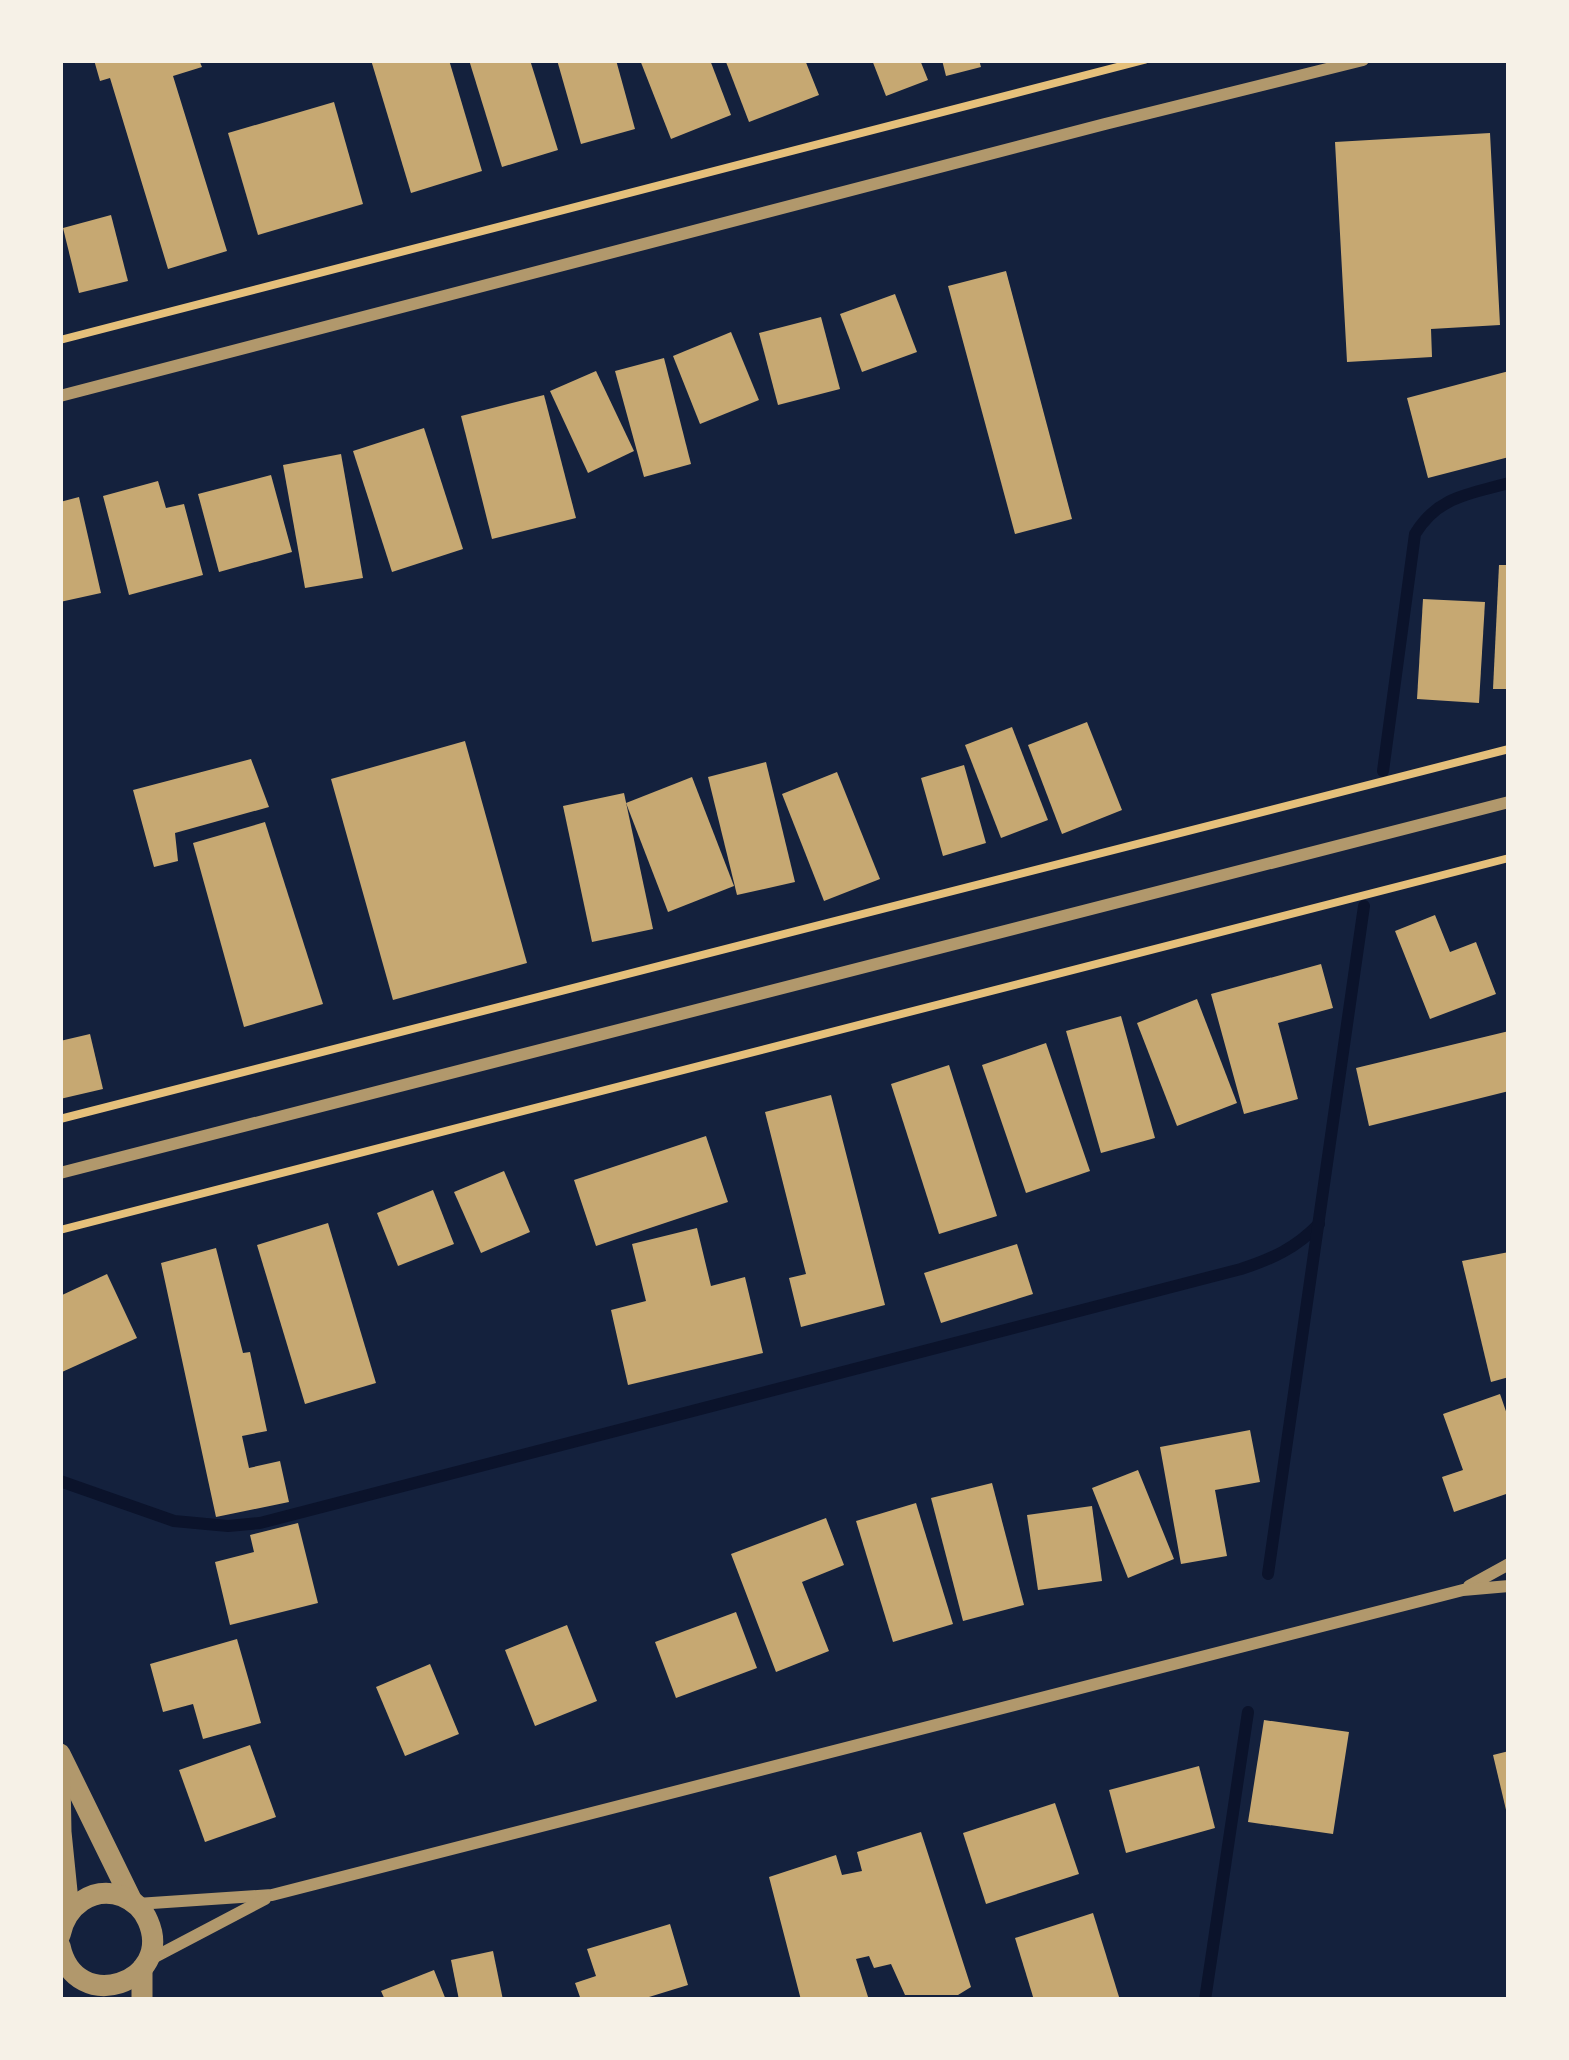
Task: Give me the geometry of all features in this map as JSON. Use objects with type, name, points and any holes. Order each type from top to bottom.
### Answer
[{"type":"street","points":[[60,396],[1363,60]]},
{"type":"street","points":[[60,1173],[1509,802]]},
{"type":"street","points":[[1463,1590],[1509,1564]]},
{"type":"street","points":[[64,1921],[92,1895],[106,1893],[134,1903],[272,1895],[1463,1590],[1509,1586]]},
{"type":"street","points":[[60,1754],[134,1903],[150,1925],[142,2000]]},
{"type":"street","points":[[60,1778],[64,1921]]},
{"type":"street","points":[[72,1976],[92,1984],[119,1984],[272,1895]]},
{"type":"street","points":[[60,1946],[72,1976],[92,2000]]},
{"type":"path","points":[[60,340],[1144,60]]},
{"type":"path","points":[[60,1119],[1509,749]]},
{"type":"path","points":[[60,1230],[1509,858]]},
{"type":"building","points":[[94,60],[199,60],[202,67],[173,76],[227,251],[168,269],[110,78],[100,81]]},
{"type":"building","points":[[371,60],[449,60],[482,171],[411,193]]},
{"type":"building","points":[[469,60],[530,60],[558,150],[502,167]]},
{"type":"building","points":[[557,60],[616,60],[635,129],[581,144]]},
{"type":"building","points":[[640,60],[710,60],[731,115],[671,139]]},
{"type":"building","points":[[805,60],[819,95],[749,122],[726,62]]},
{"type":"building","points":[[872,60],[920,60],[928,80],[886,96]]},
{"type":"building","points":[[942,60],[979,60],[981,67],[946,76]]},
{"type":"building","points":[[334,102],[363,204],[258,235],[228,133]]},
{"type":"building","points":[[1490,133],[1500,325],[1431,329],[1432,357],[1347,362],[1335,142]]},
{"type":"building","points":[[111,215],[128,281],[79,293],[63,228]]},
{"type":"building","points":[[1006,271],[1072,519],[1015,534],[948,286]]},
{"type":"building","points":[[895,294],[917,352],[862,372],[840,314]]},
{"type":"building","points":[[821,317],[840,389],[778,405],[759,333]]},
{"type":"building","points":[[731,332],[759,400],[700,424],[673,356]]},
{"type":"building","points":[[664,358],[691,464],[644,477],[615,371]]},
{"type":"building","points":[[596,371],[634,451],[588,473],[550,391]]},
{"type":"building","points":[[1509,371],[1509,457],[1428,478],[1407,398]]},
{"type":"building","points":[[544,395],[576,518],[492,539],[461,416]]},
{"type":"building","points":[[424,428],[463,549],[392,572],[353,451]]},
{"type":"building","points":[[341,454],[363,578],[305,588],[283,465]]},
{"type":"building","points":[[271,475],[292,552],[219,572],[198,494]]},
{"type":"building","points":[[158,481],[166,508],[184,504],[203,575],[129,595],[103,496]]},
{"type":"building","points":[[79,497],[101,593],[60,602],[60,502]]},
{"type":"building","points":[[1499,565],[1509,565],[1509,689],[1493,689]]},
{"type":"building","points":[[1423,599],[1485,602],[1479,703],[1417,699]]},
{"type":"building","points":[[1087,722],[1122,810],[1062,834],[1028,745]]},
{"type":"building","points":[[1012,727],[1048,820],[1001,838],[965,745]]},
{"type":"building","points":[[465,741],[527,963],[393,1000],[331,779]]},
{"type":"building","points":[[251,759],[269,807],[175,833],[178,861],[154,867],[133,790]]},
{"type":"building","points":[[766,762],[795,882],[737,895],[708,777]]},
{"type":"building","points":[[964,765],[986,843],[943,856],[921,778]]},
{"type":"building","points":[[837,772],[880,879],[824,901],[782,794]]},
{"type":"building","points":[[692,777],[734,886],[668,912],[626,803]]},
{"type":"building","points":[[624,793],[653,929],[592,942],[563,806]]},
{"type":"building","points":[[265,822],[323,1004],[244,1027],[193,843]]},
{"type":"building","points":[[1435,915],[1450,952],[1476,942],[1496,994],[1430,1019],[1395,931]]},
{"type":"building","points":[[1321,964],[1333,1008],[1278,1023],[1298,1099],[1244,1114],[1211,994]]},
{"type":"building","points":[[1197,999],[1237,1103],[1177,1126],[1137,1023]]},
{"type":"building","points":[[1121,1016],[1155,1138],[1101,1153],[1066,1031]]},
{"type":"building","points":[[1509,1031],[1509,1091],[1369,1126],[1356,1068]]},
{"type":"building","points":[[90,1034],[103,1089],[60,1099],[60,1041]]},
{"type":"building","points":[[1046,1043],[1090,1171],[1026,1193],[982,1065]]},
{"type":"building","points":[[949,1065],[997,1216],[939,1234],[891,1084]]},
{"type":"building","points":[[831,1095],[885,1305],[801,1327],[789,1278],[806,1274],[765,1112]]},
{"type":"building","points":[[706,1136],[728,1202],[596,1246],[574,1180]]},
{"type":"building","points":[[504,1171],[530,1232],[481,1253],[454,1192]]},
{"type":"building","points":[[433,1190],[454,1244],[398,1266],[377,1213]]},
{"type":"building","points":[[328,1223],[376,1383],[305,1404],[257,1245]]},
{"type":"building","points":[[697,1228],[711,1286],[745,1277],[763,1353],[628,1385],[611,1310],[646,1301],[632,1244]]},
{"type":"building","points":[[1017,1244],[1033,1294],[941,1323],[924,1273]]},
{"type":"building","points":[[216,1248],[243,1353],[250,1352],[267,1431],[242,1436],[249,1468],[280,1461],[289,1502],[216,1517],[161,1263]]},
{"type":"building","points":[[1509,1252],[1509,1377],[1491,1382],[1462,1261]]},
{"type":"building","points":[[107,1274],[137,1338],[62,1372],[60,1296]]},
{"type":"building","points":[[1500,1394],[1509,1420],[1509,1493],[1454,1512],[1442,1477],[1463,1470],[1443,1414]]},
{"type":"building","points":[[1250,1430],[1260,1482],[1215,1490],[1227,1556],[1181,1564],[1160,1447]]},
{"type":"building","points":[[1138,1470],[1174,1559],[1128,1578],[1092,1488]]},
{"type":"building","points":[[992,1483],[1024,1605],[963,1621],[931,1498]]},
{"type":"building","points":[[916,1503],[953,1624],[893,1642],[856,1521]]},
{"type":"building","points":[[1092,1506],[1102,1581],[1038,1590],[1027,1515]]},
{"type":"building","points":[[826,1518],[844,1565],[802,1582],[829,1651],[776,1672],[731,1554]]},
{"type":"building","points":[[298,1523],[318,1603],[230,1625],[215,1562],[254,1552],[250,1535]]},
{"type":"building","points":[[736,1612],[757,1668],[676,1698],[655,1642]]},
{"type":"building","points":[[567,1625],[597,1701],[535,1726],[505,1650]]},
{"type":"building","points":[[237,1639],[261,1723],[203,1739],[193,1704],[163,1712],[150,1664]]},
{"type":"building","points":[[430,1664],[459,1734],[405,1756],[376,1687]]},
{"type":"building","points":[[1264,1720],[1349,1732],[1333,1834],[1248,1822]]},
{"type":"building","points":[[250,1745],[276,1817],[205,1842],[179,1770]]},
{"type":"building","points":[[1509,1751],[1509,1814],[1507,1814],[1493,1755]]},
{"type":"building","points":[[1199,1766],[1215,1828],[1126,1853],[1109,1790]]},
{"type":"building","points":[[1055,1803],[1079,1874],[986,1904],[963,1833]]},
{"type":"building","points":[[921,1832],[971,1987],[958,1995],[905,1995],[891,1964],[874,1968],[869,1956],[856,1959],[869,2000],[801,2000],[769,1877],[836,1855],[842,1875],[862,1871],[857,1852]]},
{"type":"building","points":[[1093,1913],[1120,2000],[1034,2000],[1015,1938]]},
{"type":"building","points":[[670,1924],[688,1985],[649,2000],[581,2000],[575,1983],[596,1976],[587,1949]]},
{"type":"building","points":[[493,1951],[503,2000],[459,2000],[451,1960]]},
{"type":"building","points":[[434,1970],[446,2000],[385,2000],[381,1991]]},
{"type":"waterway","points":[[1383,771],[1415,534],[1445,504],[1509,483]]},
{"type":"waterway","points":[[1268,1574],[1364,906]]},
{"type":"waterway","points":[[60,1481],[174,1521],[228,1526],[260,1523],[1241,1269],[1283,1252],[1319,1224]]},
{"type":"waterway","points":[[1205,2000],[1248,1712]]}]
